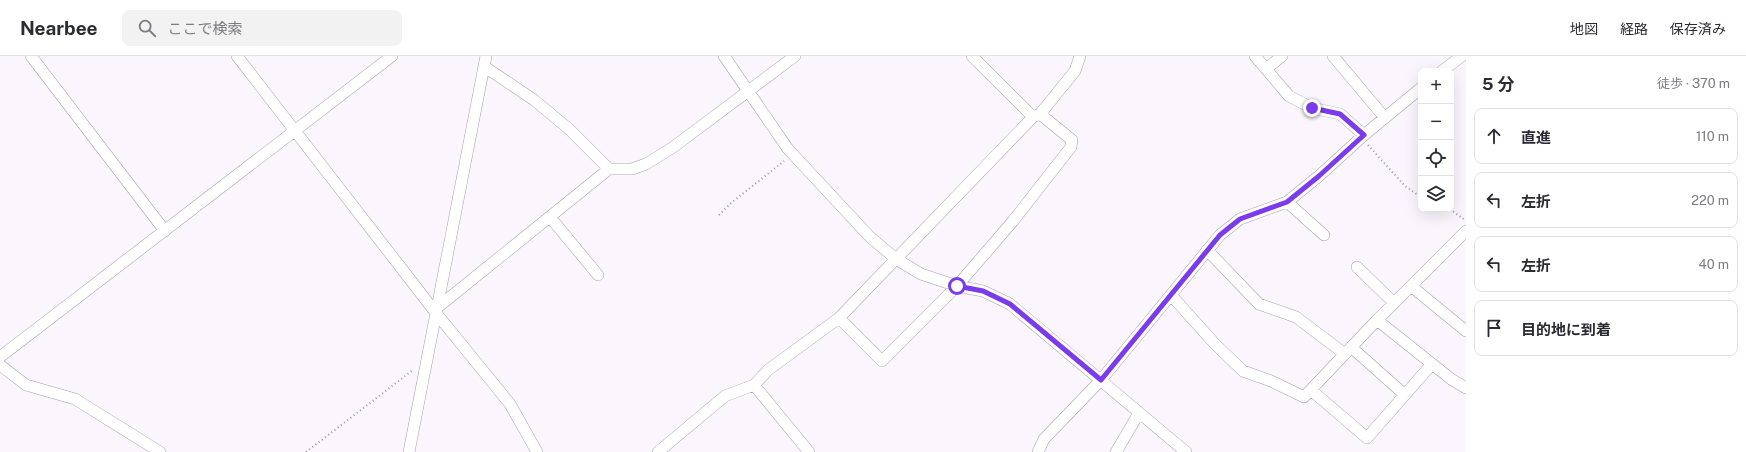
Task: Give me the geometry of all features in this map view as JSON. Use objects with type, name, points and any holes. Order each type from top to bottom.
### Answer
[{"type":"street","points":[[31,56],[165,231]]},
{"type":"street","points":[[237,56],[294,131],[510,404],[537,452]]},
{"type":"street","points":[[0,357],[392,56]]},
{"type":"street","points":[[724,56],[792,153],[870,237],[896,259],[921,274],[957,286],[983,291],[1010,304],[1186,452]]},
{"type":"street","points":[[409,452],[429,358],[486,61],[569,129],[609,168],[632,169],[646,164],[672,148],[794,56]]},
{"type":"street","points":[[839,318],[882,360],[957,286],[1013,221],[1071,147],[1072,140],[1037,115],[972,56]]},
{"type":"street","points":[[658,452],[725,396],[754,385],[768,370],[839,318],[1037,115],[1075,71],[1080,56]]},
{"type":"street","points":[[1255,56],[1289,96],[1312,108],[1340,114],[1362,136]]},
{"type":"street","points":[[1266,69],[1282,56]]},
{"type":"street","points":[[1333,56],[1385,118]]},
{"type":"street","points":[[1446,68],[1462,56]]},
{"type":"street","points":[[1038,452],[1044,439],[1101,380],[1220,235],[1240,219],[1287,202],[1319,176],[1362,136],[1418,90]]},
{"type":"street","points":[[437,310],[609,168]]},
{"type":"street","points":[[1287,202],[1324,234]]},
{"type":"street","points":[[550,217],[598,275]]},
{"type":"street","points":[[1171,295],[1214,343],[1243,371],[1271,380],[1304,397],[1377,320],[1466,231]]},
{"type":"street","points":[[1207,250],[1260,304],[1296,317],[1348,351],[1405,395]]},
{"type":"street","points":[[1357,267],[1394,303]]},
{"type":"street","points":[[1411,286],[1466,331]]},
{"type":"street","points":[[1377,320],[1451,379],[1466,388]]},
{"type":"street","points":[[1311,390],[1367,438],[1432,364]]},
{"type":"street","points":[[0,365],[26,385],[76,399],[160,452]]},
{"type":"street","points":[[754,385],[809,452]]},
{"type":"street","points":[[1116,452],[1139,413]]},
{"type":"path","points":[[1362,136],[1405,186],[1418,195]]},
{"type":"path","points":[[719,215],[731,203],[769,174],[792,153]]},
{"type":"path","points":[[1454,212],[1466,221]]},
{"type":"path","points":[[306,452],[429,358]]},
{"type":"route","points":[[957,286],[983,291],[1010,304],[1101,380],[1220,235],[1240,219],[1287,202],[1319,176],[1364,135],[1340,114],[1312,108]]}]
